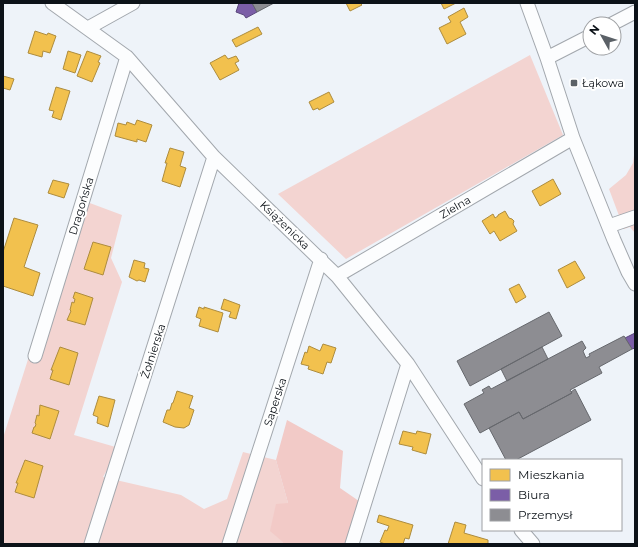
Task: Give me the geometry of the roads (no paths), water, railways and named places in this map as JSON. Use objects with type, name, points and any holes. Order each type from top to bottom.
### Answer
[{"type":"street","name":"Książenicka","points":[[52,3],[127,57],[214,157],[337,276],[408,364],[482,477]]},
{"type":"street","points":[[88,28],[133,3]]},
{"type":"street","points":[[527,3],[573,138],[628,272],[635,284]]},
{"type":"street","points":[[622,19],[635,12]]},
{"type":"street","points":[[547,58],[582,40]]},
{"type":"street","name":"Dragońska","points":[[34,356],[127,57]]},
{"type":"street","name":"Zielna","points":[[337,276],[573,138]]},
{"type":"street","name":"Żołnierska","points":[[91,544],[214,157]]},
{"type":"street","points":[[609,226],[635,217]]},
{"type":"street","name":"Saperska","points":[[229,544],[321,259]]},
{"type":"street","points":[[352,544],[408,364]]},
{"type":"street","points":[[522,531],[533,544]]},
{"type":"place","name":"Łąkowa","points":[[574,83]]}]
